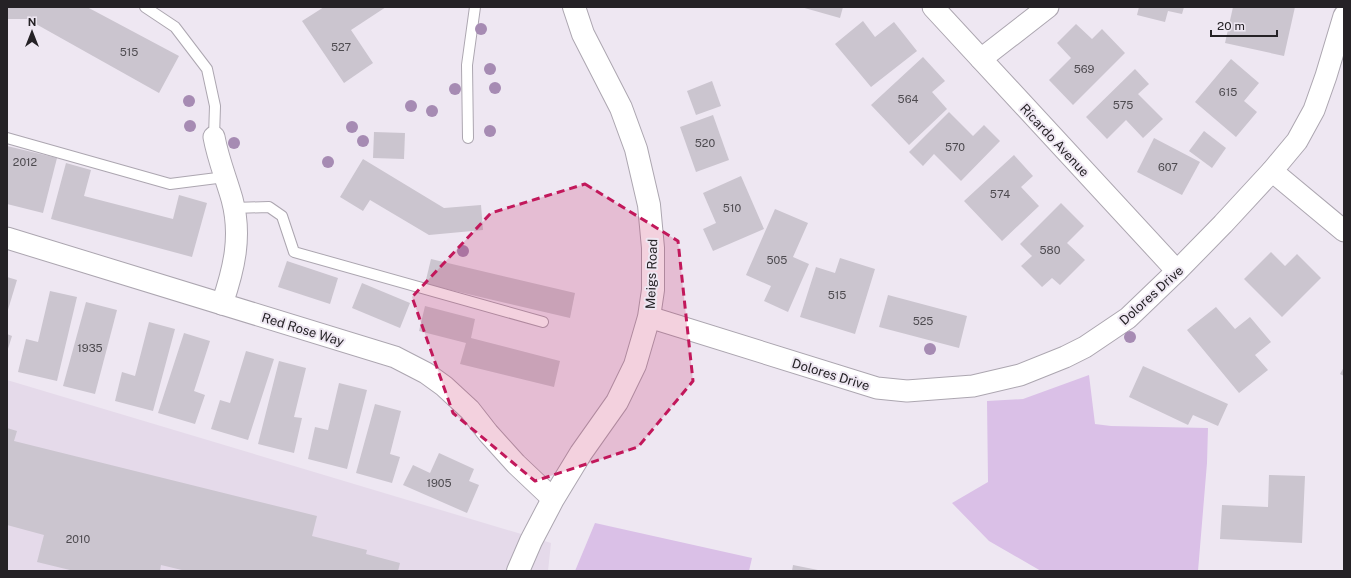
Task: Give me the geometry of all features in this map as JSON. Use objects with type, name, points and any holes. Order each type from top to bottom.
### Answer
[{"type":"main road","name":"Meigs Road","points":[[518,571],[531,541],[553,499],[581,453],[617,402],[635,365],[650,317],[653,290],[654,248],[649,205],[636,149],[620,108],[583,34],[574,7]]},
{"type":"street","name":"Ricardo Avenue","points":[[933,7],[1177,271]]},
{"type":"street","points":[[981,59],[1048,7]]},
{"type":"street","name":"Dolores Drive","points":[[650,317],[877,388],[907,391],[973,386],[1020,375],[1065,357],[1085,347],[1128,318],[1177,271],[1272,171],[1297,141],[1314,110],[1344,16]]},
{"type":"street","points":[[214,137],[217,155],[234,208],[237,237],[233,272],[222,304]]},
{"type":"street","points":[[1272,171],[1344,231]]},
{"type":"street","name":"Red Rose Way","points":[[7,238],[396,357],[426,373],[444,386],[470,410],[488,433],[516,464],[553,499]]},
{"type":"lane","points":[[146,7],[175,27],[207,69],[215,106],[214,137]]},
{"type":"lane","points":[[468,138],[468,65],[475,7]]},
{"type":"lane","points":[[7,138],[170,184],[225,177]]},
{"type":"lane","points":[[234,208],[269,207],[282,216],[294,252],[543,322]]},
{"type":"highlighted area","points":[[585,184],[678,241],[693,381],[638,447],[535,481],[453,413],[412,297],[491,213]]},
{"type":"shaded area","points":[[1089,375],[1095,424],[1111,426],[1208,428],[1207,463],[1198,571],[1041,571],[989,541],[952,503],[988,482],[987,401],[1023,399]]},
{"type":"shaded area","points":[[7,380],[551,543],[548,571],[7,571]]},
{"type":"shaded area","points":[[595,523],[752,558],[749,571],[575,571]]},
{"type":"building","points":[[7,7],[87,7],[179,56],[159,93],[27,19],[7,19]]},
{"type":"building","points":[[324,7],[386,7],[351,30],[373,63],[344,83],[302,21]]},
{"type":"building","points":[[801,7],[843,7],[840,18]]},
{"type":"building","points":[[1139,7],[1184,7],[1182,14],[1168,11],[1165,22],[1137,15]]},
{"type":"building","points":[[1233,7],[1295,7],[1284,56],[1225,43]]},
{"type":"building","points":[[863,21],[875,37],[894,22],[917,51],[871,87],[835,44]]},
{"type":"building","points":[[1076,24],[1092,39],[1102,29],[1125,53],[1073,105],[1049,80],[1071,58],[1057,43]]},
{"type":"building","points":[[923,57],[945,81],[932,92],[947,109],[909,145],[871,105]]},
{"type":"building","points":[[1231,59],[1259,83],[1244,101],[1257,112],[1236,137],[1195,102]]},
{"type":"building","points":[[1135,69],[1149,84],[1138,94],[1163,119],[1143,138],[1126,120],[1107,139],[1086,117]]},
{"type":"building","points":[[712,81],[721,106],[696,115],[687,91]]},
{"type":"building","points":[[949,112],[973,136],[984,125],[1000,141],[961,181],[934,154],[923,166],[909,152]]},
{"type":"building","points":[[713,115],[729,160],[696,172],[680,127]]},
{"type":"building","points":[[1204,131],[1226,148],[1212,168],[1189,151]]},
{"type":"building","points":[[374,132],[405,133],[404,159],[373,158]]},
{"type":"building","points":[[1154,138],[1200,162],[1182,195],[1137,172]]},
{"type":"building","points":[[7,146],[57,158],[43,213],[7,204]]},
{"type":"building","points":[[1014,155],[1033,176],[1021,187],[1039,206],[1002,241],[964,201]]},
{"type":"building","points":[[363,159],[444,208],[481,205],[483,230],[429,235],[370,200],[363,211],[340,197]]},
{"type":"building","points":[[66,163],[91,170],[84,196],[173,219],[179,195],[207,203],[192,257],[51,219]]},
{"type":"building","points":[[741,176],[764,229],[713,251],[703,229],[716,223],[703,193]]},
{"type":"building","points":[[1061,203],[1084,226],[1067,243],[1085,260],[1060,285],[1052,278],[1042,287],[1021,266],[1032,256],[1020,244]]},
{"type":"building","points":[[775,209],[808,223],[793,257],[809,264],[788,312],[764,301],[771,286],[746,275]]},
{"type":"building","points":[[1271,252],[1285,266],[1297,254],[1321,278],[1282,317],[1244,279]]},
{"type":"building","points":[[840,258],[875,269],[855,334],[800,317],[816,267],[835,273]]},
{"type":"building","points":[[431,259],[575,293],[570,318],[425,284]]},
{"type":"building","points":[[287,261],[338,278],[330,304],[278,287]]},
{"type":"building","points":[[7,277],[17,280],[7,313]]},
{"type":"building","points":[[362,283],[410,303],[400,328],[352,308]]},
{"type":"building","points":[[50,291],[77,297],[57,381],[18,372],[26,339],[38,342]]},
{"type":"building","points":[[888,295],[967,316],[959,348],[879,327]]},
{"type":"building","points":[[86,302],[117,310],[95,394],[63,386]]},
{"type":"building","points":[[425,306],[475,319],[471,338],[560,361],[554,387],[460,364],[466,343],[419,331]]},
{"type":"building","points":[[1216,307],[1235,329],[1250,317],[1271,342],[1255,355],[1268,370],[1239,393],[1187,330]]},
{"type":"building","points":[[149,322],[175,329],[153,411],[115,401],[122,372],[135,376]]},
{"type":"building","points":[[184,333],[210,341],[194,391],[205,395],[195,424],[158,413]]},
{"type":"building","points":[[7,334],[12,336],[7,352]]},
{"type":"building","points":[[246,351],[274,359],[248,440],[211,429],[220,400],[230,403]]},
{"type":"building","points":[[279,361],[306,368],[294,417],[302,418],[294,453],[258,444]]},
{"type":"building","points":[[1143,366],[1228,404],[1218,426],[1193,415],[1188,425],[1129,397]]},
{"type":"building","points":[[1344,367],[1344,376],[1340,374]]},
{"type":"building","points":[[339,383],[367,390],[347,469],[308,459],[315,427],[328,430]]},
{"type":"building","points":[[375,404],[401,411],[390,454],[400,457],[392,483],[356,473]]},
{"type":"building","points":[[7,428],[17,431],[14,441],[317,516],[312,536],[367,550],[366,554],[400,563],[398,571],[186,571],[161,565],[160,571],[74,571],[37,562],[44,535],[7,525]]},
{"type":"building","points":[[439,453],[474,469],[469,481],[479,485],[467,513],[403,485],[413,465],[430,473]]},
{"type":"building","points":[[1269,475],[1305,476],[1302,543],[1220,539],[1222,505],[1268,507]]},
{"type":"building","points":[[793,565],[818,570],[818,571],[792,571]]}]
